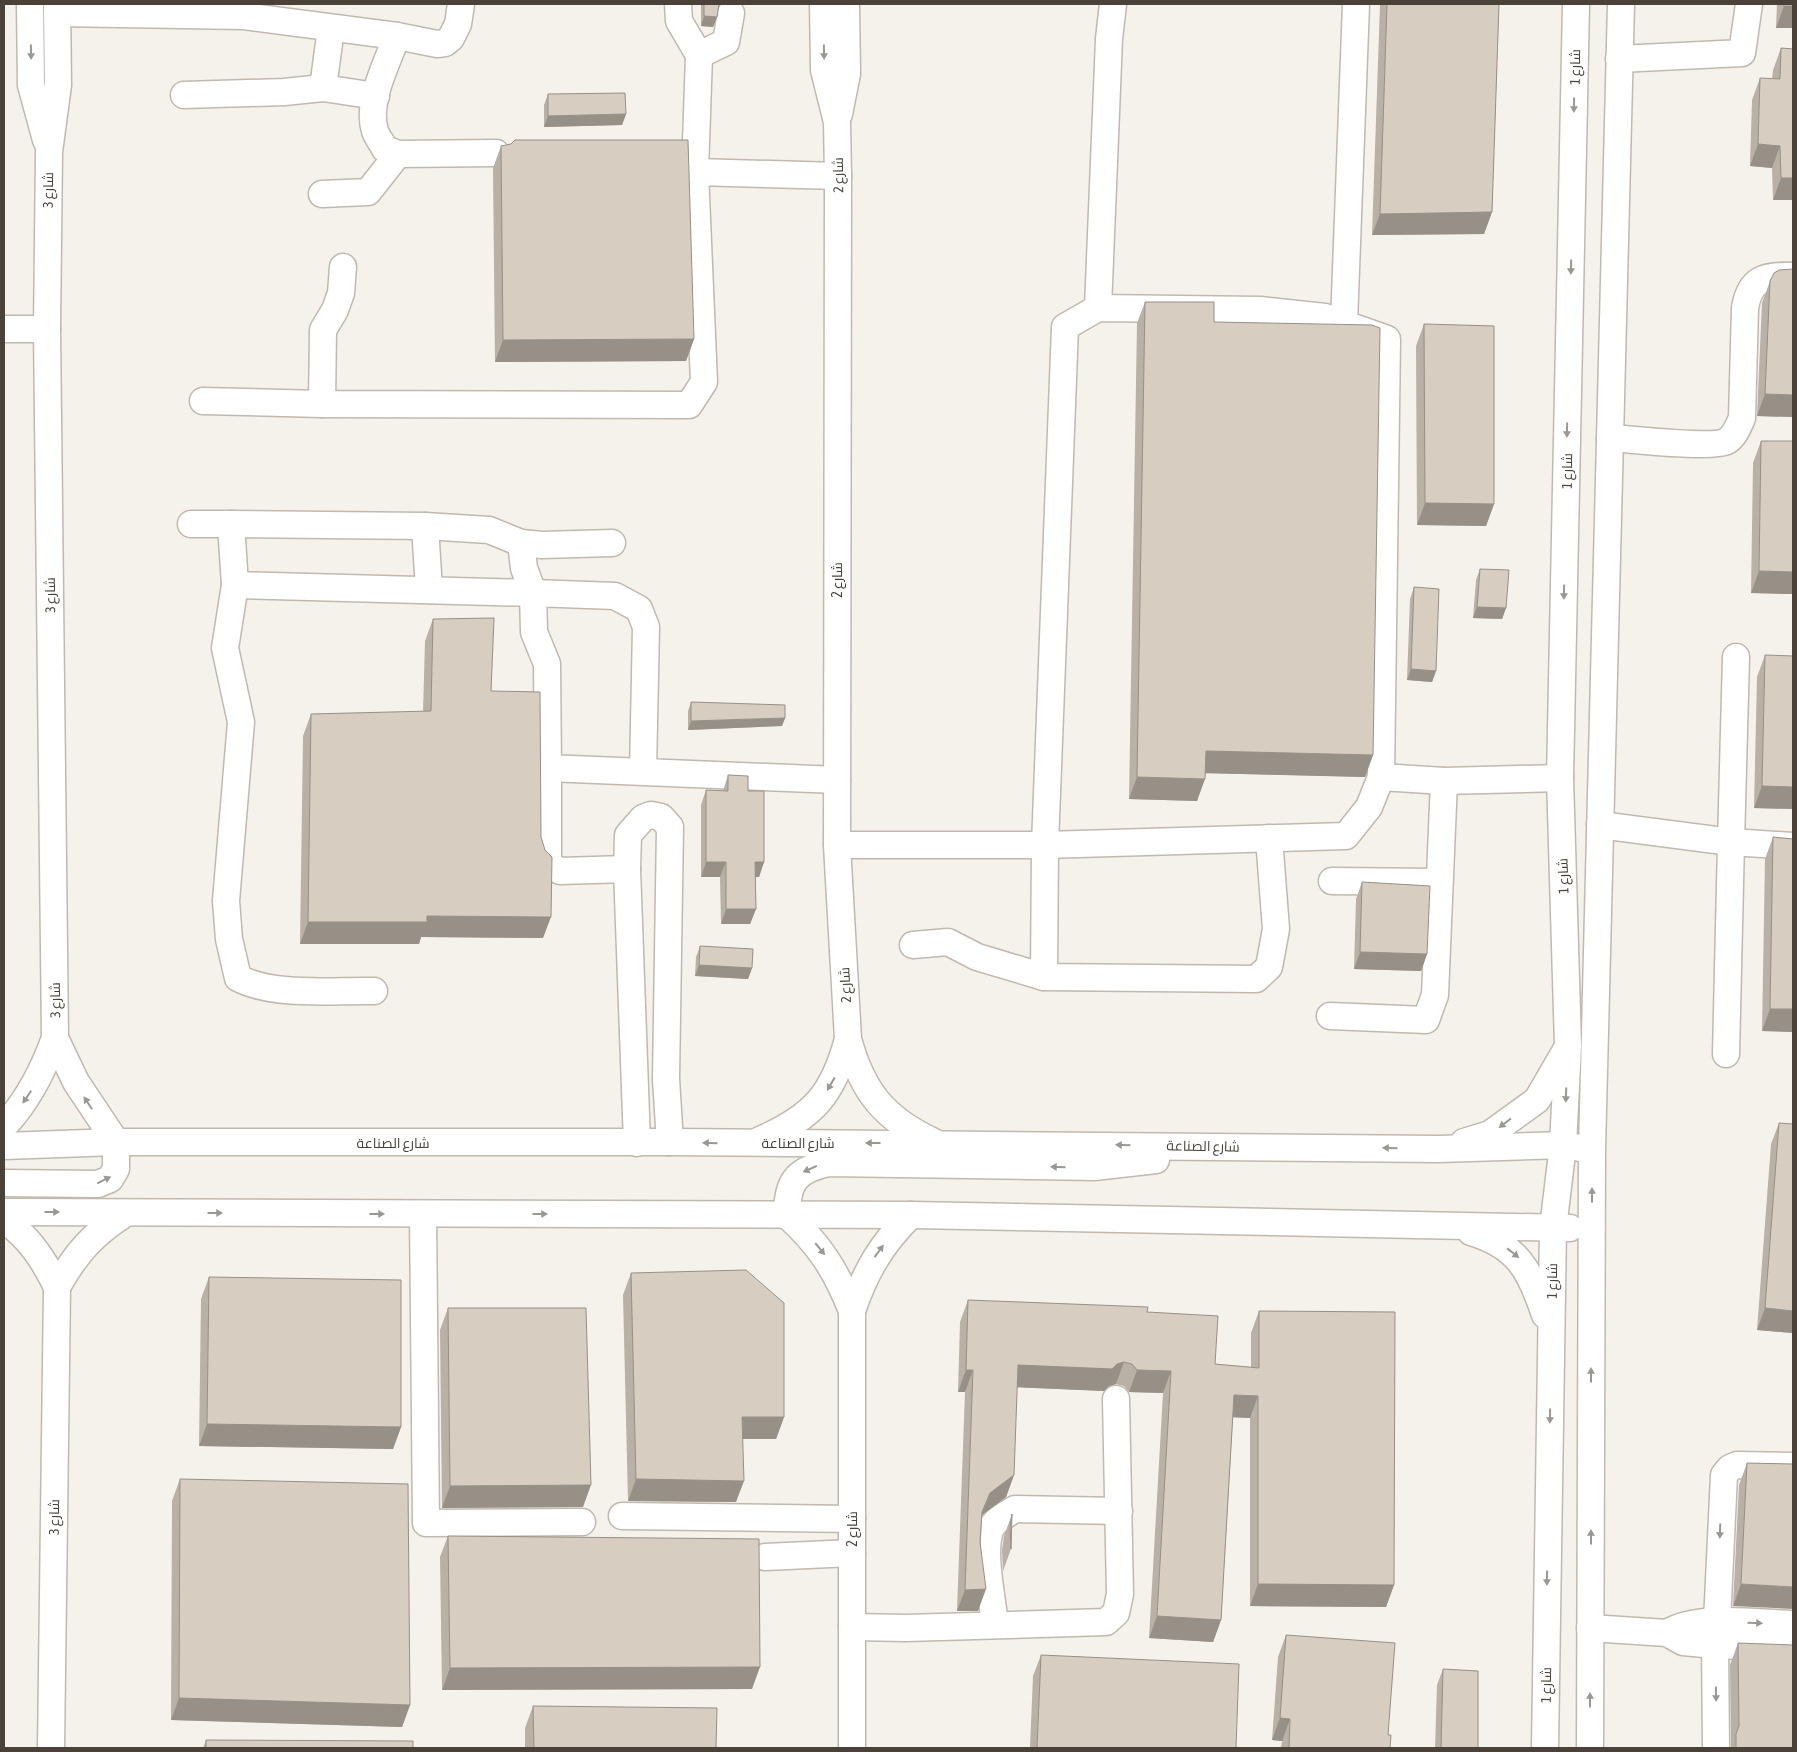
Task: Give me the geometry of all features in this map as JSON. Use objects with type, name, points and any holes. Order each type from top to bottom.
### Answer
[{"type":"street","name":"شارع 3","points":[[30,4],[31,85],[49,152]]},
{"type":"street","points":[[57,8],[244,16],[397,36],[437,44],[445,43],[458,24],[461,4]]},
{"type":"street","points":[[203,401],[322,404],[689,405],[704,382],[695,172],[699,55],[679,21],[678,4]]},
{"type":"street","name":"شارع 2","points":[[824,4],[824,70],[837,122]]},
{"type":"street","name":"شارع 2","points":[[846,4],[847,74],[837,122],[837,845],[848,1038],[860,1075],[869,1092],[887,1114],[910,1131],[937,1143]]},
{"type":"street","points":[[1098,308],[1109,39],[1113,4]]},
{"type":"street","points":[[1344,323],[1356,4]]},
{"type":"street","name":"شارع 1","points":[[1545,1748],[1553,1228],[1563,1145],[1568,1046],[1560,778],[1576,4]]},
{"type":"street","points":[[1590,1748],[1592,1150],[1621,4]]},
{"type":"street","points":[[1619,59],[1742,53],[1748,4]]},
{"type":"street","name":"شارع 3","points":[[4,1126],[26,1099],[43,1070],[55,1038],[47,329],[49,152],[58,85],[57,8]]},
{"type":"street","points":[[699,55],[726,42],[731,13]]},
{"type":"street","points":[[323,88],[331,28]]},
{"type":"street","points":[[397,36],[376,96],[373,114],[375,131],[385,149],[398,154],[496,153]]},
{"type":"street","points":[[184,95],[284,92],[323,88],[376,96]]},
{"type":"street","points":[[322,194],[368,192],[398,154]]},
{"type":"street","points":[[695,172],[838,176]]},
{"type":"street","points":[[322,404],[323,330],[335,310],[341,293],[343,267]]},
{"type":"street","points":[[1610,438],[1709,444],[1726,442],[1736,433],[1742,418],[1745,308],[1748,292],[1754,283],[1765,278],[1793,276]]},
{"type":"street","points":[[837,845],[1045,844],[1346,836],[1369,807],[1381,778],[1387,339],[1325,317],[1260,310],[1098,308],[1065,327],[1045,844],[1044,977]]},
{"type":"street","points":[[4,329],[47,329]]},
{"type":"street","points":[[191,524],[425,526],[489,530],[521,542],[542,545],[612,543]]},
{"type":"street","points":[[231,524],[235,585],[224,648],[241,722],[226,901],[229,938],[238,978],[251,985],[269,989],[374,990]]},
{"type":"street","points":[[425,526],[429,590]]},
{"type":"street","points":[[521,542],[524,568],[533,593],[534,632],[547,664],[548,859],[551,866],[560,872],[627,869]]},
{"type":"street","points":[[235,585],[615,596],[639,609],[646,627],[643,772]]},
{"type":"street","points":[[1726,1054],[1736,657]]},
{"type":"street","points":[[548,768],[837,780]]},
{"type":"street","points":[[1381,778],[1444,780],[1560,778]]},
{"type":"street","points":[[1330,1016],[1426,1020],[1435,995],[1444,780]]},
{"type":"street","points":[[637,1143],[627,869],[628,835],[643,818],[651,815],[661,817],[670,827],[666,1079],[670,1142]]},
{"type":"street","points":[[1600,825],[1731,842],[1793,846]]},
{"type":"street","points":[[913,945],[948,942],[977,957],[1044,977],[1256,979],[1269,967],[1276,929],[1269,838]]},
{"type":"street","points":[[1332,881],[1439,882]]},
{"type":"street","name":"شارع 3","points":[[55,1038],[76,1082],[116,1142]]},
{"type":"street","name":"شارع 2","points":[[754,1143],[803,1118],[824,1096],[840,1069],[848,1038]]},
{"type":"street","points":[[1439,1149],[1490,1134],[1537,1100],[1568,1046]]},
{"type":"street","points":[[4,1183],[98,1184],[110,1179],[116,1169],[116,1142]]},
{"type":"street","name":"شارع الصناعة","points":[[4,1146],[116,1142],[670,1142],[1439,1149],[1563,1145],[1592,1150]]},
{"type":"street","points":[[786,1214],[787,1199],[791,1186],[798,1175],[810,1167],[828,1164],[1094,1167],[1159,1159],[1210,1146]]},
{"type":"street","points":[[4,1212],[911,1215],[1453,1227],[1592,1228]]},
{"type":"street","name":"شارع 3","points":[[57,1287],[69,1264],[85,1244],[104,1227],[126,1213]]},
{"type":"street","points":[[423,1214],[426,1522],[582,1522]]},
{"type":"street","name":"شارع 2","points":[[786,1214],[808,1234],[827,1257],[841,1283],[852,1311]]},
{"type":"street","name":"شارع 2","points":[[852,1748],[852,1311],[861,1284],[874,1258],[891,1235],[911,1215]]},
{"type":"street","name":"شارع 3","points":[[4,1220],[31,1244],[46,1264],[57,1287],[51,1748]]},
{"type":"street","points":[[1453,1227],[1490,1238],[1521,1260],[1537,1290],[1551,1332]]},
{"type":"street","points":[[852,1627],[1106,1622],[1116,1613],[1120,1594],[1116,1399]]},
{"type":"street","points":[[1716,1748],[1716,1634],[1724,1475],[1730,1468],[1737,1465],[1793,1466]]},
{"type":"street","points":[[996,1625],[987,1548],[991,1527],[1002,1516],[1015,1509],[1119,1510]]},
{"type":"street","points":[[622,1516],[852,1519]]},
{"type":"street","points":[[765,1557],[852,1553]]},
{"type":"street","points":[[1590,1628],[1667,1633],[1687,1624],[1716,1634],[1793,1648]]},
{"type":"street","points":[[1716,1634],[1793,1624]]},
{"type":"building","points":[[704,4],[719,4],[717,17],[704,16]]},
{"type":"building","points":[[1387,4],[1499,4],[1492,212],[1380,214]]},
{"type":"building","points":[[1784,4],[1793,4],[1793,6],[1784,6]]},
{"type":"building","points":[[1781,48],[1793,49],[1793,178],[1781,178],[1780,146],[1758,144],[1760,78],[1780,79]]},
{"type":"building","points":[[625,93],[626,114],[548,116],[548,94]]},
{"type":"building","points":[[515,140],[688,140],[694,339],[503,340],[501,146],[511,144]]},
{"type":"building","points":[[1793,269],[1793,395],[1765,394],[1770,281],[1774,273],[1779,270]]},
{"type":"building","points":[[1145,302],[1214,302],[1214,322],[1372,325],[1380,328],[1373,755],[1206,751],[1205,779],[1137,777]]},
{"type":"building","points":[[1424,324],[1494,326],[1494,504],[1425,503]]},
{"type":"building","points":[[1761,441],[1793,441],[1793,572],[1759,571]]},
{"type":"building","points":[[1480,569],[1509,570],[1506,608],[1477,607]]},
{"type":"building","points":[[1414,587],[1439,589],[1436,671],[1411,669]]},
{"type":"building","points":[[494,618],[491,691],[540,692],[541,837],[545,850],[552,857],[551,917],[427,916],[427,922],[308,922],[311,714],[431,711],[433,619]]},
{"type":"building","points":[[1765,655],[1793,656],[1793,787],[1762,786]]},
{"type":"building","points":[[691,702],[785,705],[785,718],[691,721]]},
{"type":"building","points":[[728,775],[748,776],[748,791],[764,791],[764,862],[755,862],[756,909],[726,909],[726,862],[706,862],[706,790],[728,791]]},
{"type":"building","points":[[1773,837],[1793,839],[1793,1009],[1770,1009]]},
{"type":"building","points":[[1362,882],[1430,886],[1427,954],[1360,952]]},
{"type":"building","points":[[700,946],[753,949],[752,968],[699,965]]},
{"type":"building","points":[[1779,1123],[1793,1124],[1793,1311],[1765,1308]]},
{"type":"building","points":[[746,1270],[784,1303],[784,1417],[742,1417],[744,1481],[636,1479],[631,1273]]},
{"type":"building","points":[[209,1277],[401,1280],[401,1427],[207,1424]]},
{"type":"building","points":[[968,1300],[1148,1307],[1147,1312],[1218,1316],[1215,1364],[1259,1368],[1259,1311],[1395,1312],[1394,1585],[1258,1584],[1258,1396],[1234,1395],[1221,1620],[1157,1616],[1171,1371],[1137,1370],[1132,1364],[1124,1362],[1117,1364],[1112,1369],[1018,1365],[1014,1475],[990,1493],[982,1512],[980,1542],[986,1589],[965,1590],[973,1370],[966,1370]]},
{"type":"building","points":[[448,1308],[586,1308],[591,1485],[450,1486]]},
{"type":"building","points":[[1747,1463],[1793,1464],[1793,1587],[1741,1584]]},
{"type":"building","points":[[180,1479],[408,1484],[410,1705],[179,1698]]},
{"type":"building","points":[[1012,1514],[1011,1549],[1010,1528]]},
{"type":"building","points":[[448,1536],[759,1539],[760,1667],[450,1668]]},
{"type":"building","points":[[1286,1635],[1395,1643],[1388,1735],[1391,1735],[1390,1748],[1289,1748],[1290,1719],[1280,1718]]},
{"type":"building","points":[[1738,1643],[1793,1645],[1793,1748],[1736,1748],[1736,1734],[1739,1726]]},
{"type":"building","points":[[1041,1655],[1239,1664],[1236,1748],[1037,1748]]},
{"type":"building","points":[[1443,1669],[1478,1671],[1478,1748],[1441,1748]]},
{"type":"building","points":[[533,1706],[717,1708],[716,1748],[534,1748]]},
{"type":"building","points":[[206,1740],[413,1741],[413,1748],[206,1748]]}]
